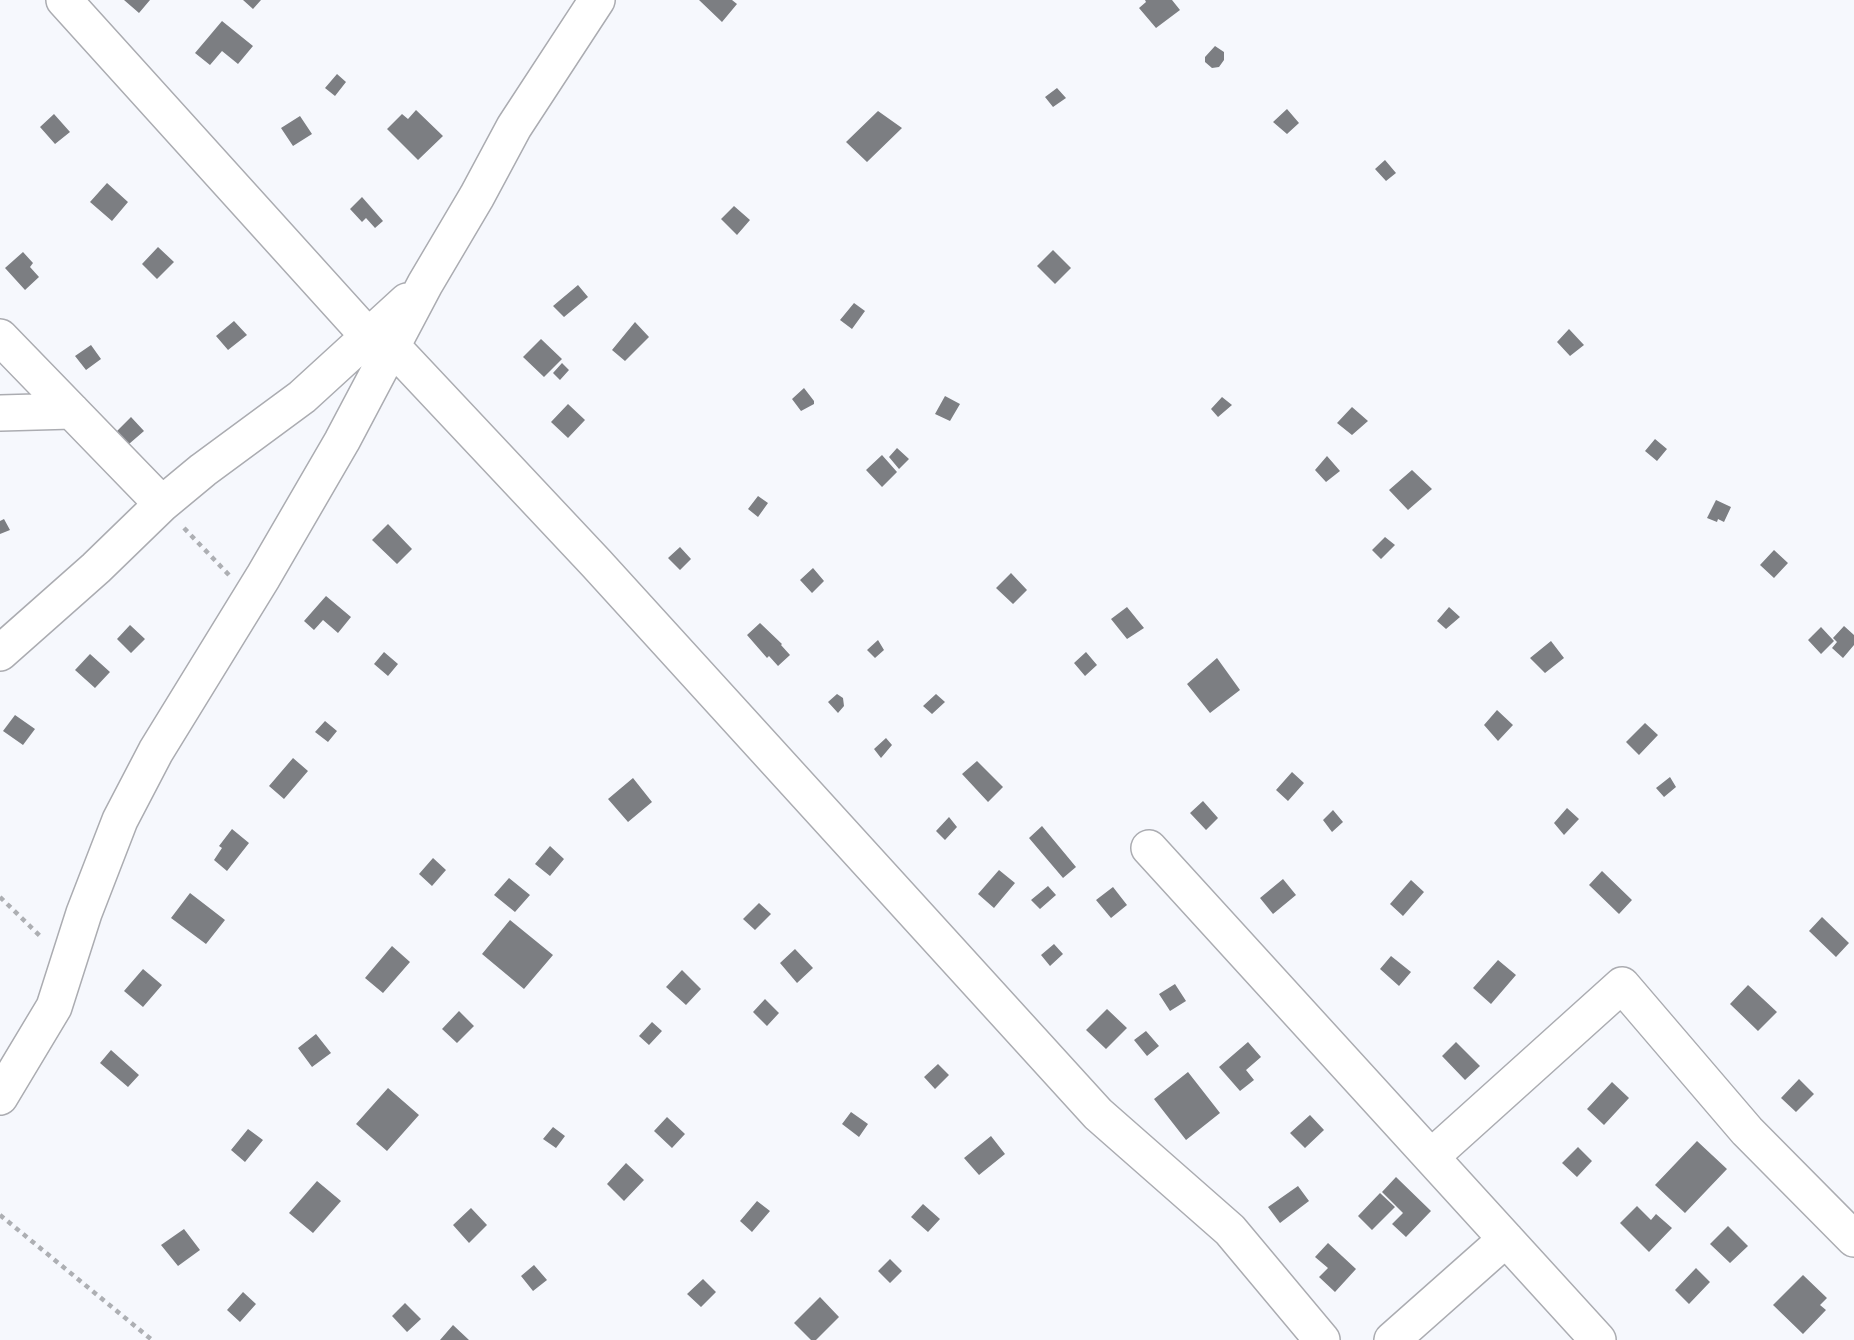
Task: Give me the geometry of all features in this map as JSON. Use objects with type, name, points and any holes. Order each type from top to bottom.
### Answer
[{"type":"street","points":[[64,0],[380,341],[596,563],[1089,1104],[1230,1230],[1322,1340]]},
{"type":"street","points":[[0,653],[96,568],[162,504],[203,470],[380,341],[425,284],[514,127],[597,0]]},
{"type":"street","points":[[0,337],[162,504]]},
{"type":"street","points":[[0,1097],[54,1007],[84,913],[120,820],[156,751],[342,441],[380,341]]},
{"type":"street","points":[[0,412],[72,411]]},
{"type":"street","points":[[1149,848],[1598,1340]]},
{"type":"street","points":[[1431,1157],[1622,985],[1747,1131],[1854,1239]]},
{"type":"street","points":[[1392,1340],[1506,1240]]},
{"type":"path","points":[[162,504],[250,598]]},
{"type":"path","points":[[0,897],[69,963]]},
{"type":"path","points":[[0,1215],[152,1340]]},
{"type":"building","points":[[124,0],[150,0],[139,13]]},
{"type":"building","points":[[243,0],[261,0],[253,9]]},
{"type":"building","points":[[699,0],[732,0],[737,4],[722,22]]},
{"type":"building","points":[[1145,0],[1172,0],[1180,10],[1156,28],[1139,8]]},
{"type":"building","points":[[222,21],[253,46],[238,64],[222,51],[210,65],[195,53]]},
{"type":"building","points":[[1215,46],[1224,52],[1224,60],[1219,67],[1212,68],[1205,62],[1205,57]]},
{"type":"building","points":[[337,74],[346,82],[335,96],[325,88]]},
{"type":"building","points":[[1057,88],[1066,98],[1053,107],[1045,97]]},
{"type":"building","points":[[1287,109],[1299,123],[1287,134],[1273,122]]},
{"type":"building","points":[[416,110],[443,136],[418,160],[387,129],[402,114],[408,119]]},
{"type":"building","points":[[878,111],[902,128],[867,162],[846,142]]},
{"type":"building","points":[[54,114],[70,132],[55,144],[40,127]]},
{"type":"building","points":[[300,116],[312,134],[293,146],[281,128]]},
{"type":"building","points":[[1385,160],[1396,173],[1386,181],[1375,169]]},
{"type":"building","points":[[107,183],[128,202],[112,221],[90,202]]},
{"type":"building","points":[[362,197],[383,221],[375,228],[366,218],[362,222],[350,209]]},
{"type":"building","points":[[734,206],[750,220],[737,235],[721,219]]},
{"type":"building","points":[[158,247],[174,262],[157,279],[142,264]]},
{"type":"building","points":[[1053,250],[1071,268],[1055,284],[1037,266]]},
{"type":"building","points":[[23,252],[33,263],[30,267],[39,277],[25,290],[5,268]]},
{"type":"building","points":[[578,285],[588,297],[564,317],[553,306]]},
{"type":"building","points":[[854,303],[865,311],[852,329],[840,320]]},
{"type":"building","points":[[234,321],[247,335],[228,350],[216,336]]},
{"type":"building","points":[[635,322],[649,337],[625,361],[612,350]]},
{"type":"building","points":[[1569,329],[1584,345],[1570,356],[1557,342]]},
{"type":"building","points":[[541,339],[562,359],[544,377],[523,357]]},
{"type":"building","points":[[91,345],[101,359],[86,370],[75,356]]},
{"type":"building","points":[[562,363],[569,370],[560,380],[553,373]]},
{"type":"building","points":[[804,388],[814,404],[801,411],[792,399]]},
{"type":"building","points":[[945,396],[960,404],[950,421],[935,414]]},
{"type":"building","points":[[1222,397],[1232,405],[1218,417],[1211,409]]},
{"type":"building","points":[[568,404],[585,420],[568,438],[551,422]]},
{"type":"building","points":[[1352,407],[1368,421],[1352,435],[1337,423]]},
{"type":"building","points":[[131,417],[144,431],[129,444],[117,431]]},
{"type":"building","points":[[1655,439],[1667,449],[1657,461],[1645,451]]},
{"type":"building","points":[[897,448],[909,459],[899,469],[889,457]]},
{"type":"building","points":[[882,455],[897,472],[882,487],[866,470]]},
{"type":"building","points":[[1327,456],[1340,471],[1326,482],[1315,470]]},
{"type":"building","points":[[1412,470],[1432,489],[1408,510],[1389,490]]},
{"type":"building","points":[[758,496],[768,503],[758,517],[748,509]]},
{"type":"building","points":[[1716,500],[1731,507],[1724,522],[1707,518]]},
{"type":"building","points":[[4,519],[10,530],[0,534],[0,521]]},
{"type":"building","points":[[388,524],[412,549],[397,564],[372,540]]},
{"type":"building","points":[[1385,537],[1395,545],[1381,559],[1372,550]]},
{"type":"building","points":[[680,547],[691,559],[680,570],[668,558]]},
{"type":"building","points":[[1774,550],[1788,563],[1774,578],[1760,565]]},
{"type":"building","points":[[813,568],[824,581],[812,593],[800,580]]},
{"type":"building","points":[[1011,573],[1027,590],[1013,604],[996,588]]},
{"type":"building","points":[[326,596],[351,617],[338,633],[323,620],[314,630],[304,621]]},
{"type":"building","points":[[1127,607],[1144,628],[1127,639],[1111,619]]},
{"type":"building","points":[[1449,607],[1460,617],[1446,629],[1437,621]]},
{"type":"building","points":[[760,623],[790,655],[778,666],[769,656],[767,658],[747,635]]},
{"type":"building","points":[[130,625],[145,639],[131,653],[117,639]]},
{"type":"building","points":[[1844,626],[1854,635],[1854,645],[1843,658],[1832,648],[1837,642],[1833,638]]},
{"type":"building","points":[[1821,627],[1834,641],[1821,654],[1808,640]]},
{"type":"building","points":[[878,640],[884,650],[875,658],[867,650]]},
{"type":"building","points":[[1551,641],[1564,658],[1545,673],[1530,658]]},
{"type":"building","points":[[384,652],[398,664],[388,676],[374,664]]},
{"type":"building","points":[[1086,652],[1097,665],[1085,676],[1074,663]]},
{"type":"building","points":[[90,654],[110,672],[95,688],[75,670]]},
{"type":"building","points":[[1217,658],[1240,690],[1210,713],[1187,684]]},
{"type":"building","points":[[837,694],[843,698],[844,706],[838,713],[828,702]]},
{"type":"building","points":[[936,694],[945,702],[932,714],[923,706]]},
{"type":"building","points":[[1497,710],[1513,725],[1498,741],[1484,725]]},
{"type":"building","points":[[15,715],[35,729],[23,745],[3,731]]},
{"type":"building","points":[[325,721],[337,731],[328,742],[315,732]]},
{"type":"building","points":[[1645,723],[1658,735],[1639,755],[1626,742]]},
{"type":"building","points":[[886,738],[892,745],[881,758],[874,749]]},
{"type":"building","points":[[293,758],[308,771],[284,799],[269,786]]},
{"type":"building","points":[[977,761],[1003,787],[988,802],[962,774]]},
{"type":"building","points":[[1292,772],[1304,783],[1288,801],[1276,790]]},
{"type":"building","points":[[1670,777],[1676,787],[1664,797],[1656,788]]},
{"type":"building","points":[[633,778],[652,802],[628,822],[608,799]]},
{"type":"building","points":[[1203,801],[1218,818],[1206,830],[1190,813]]},
{"type":"building","points":[[1567,808],[1579,819],[1564,835],[1554,823]]},
{"type":"building","points":[[1333,810],[1343,822],[1332,832],[1323,820]]},
{"type":"building","points":[[949,817],[957,827],[945,840],[936,831]]},
{"type":"building","points":[[1042,826],[1076,867],[1063,878],[1029,838]]},
{"type":"building","points":[[232,829],[249,843],[227,871],[214,860],[222,848],[219,846]]},
{"type":"building","points":[[550,846],[564,859],[550,876],[535,864]]},
{"type":"building","points":[[433,858],[446,870],[432,886],[419,874]]},
{"type":"building","points":[[999,870],[1015,883],[994,908],[978,894]]},
{"type":"building","points":[[1602,871],[1632,900],[1619,914],[1589,885]]},
{"type":"building","points":[[509,878],[530,895],[515,912],[494,895]]},
{"type":"building","points":[[1283,879],[1296,895],[1273,914],[1260,898]]},
{"type":"building","points":[[1411,880],[1424,892],[1403,916],[1390,904]]},
{"type":"building","points":[[1048,886],[1056,895],[1040,909],[1031,900]]},
{"type":"building","points":[[1113,887],[1127,905],[1111,918],[1096,900]]},
{"type":"building","points":[[190,893],[225,920],[206,944],[171,918]]},
{"type":"building","points":[[759,903],[771,914],[755,930],[743,919]]},
{"type":"building","points":[[1822,917],[1849,943],[1836,957],[1809,931]]},
{"type":"building","points":[[510,920],[553,955],[524,989],[482,954]]},
{"type":"building","points":[[1054,944],[1063,954],[1050,966],[1041,955]]},
{"type":"building","points":[[392,946],[410,962],[383,993],[365,978]]},
{"type":"building","points":[[795,949],[813,968],[797,983],[780,963]]},
{"type":"building","points":[[1391,956],[1411,972],[1399,986],[1380,969]]},
{"type":"building","points":[[1498,960],[1516,975],[1491,1004],[1473,988]]},
{"type":"building","points":[[143,969],[162,985],[143,1007],[124,991]]},
{"type":"building","points":[[682,970],[701,989],[686,1005],[666,987]]},
{"type":"building","points":[[1175,984],[1186,1001],[1170,1011],[1159,994]]},
{"type":"building","points":[[1748,985],[1777,1012],[1758,1031],[1730,1004]]},
{"type":"building","points":[[765,999],[779,1013],[767,1026],[753,1012]]},
{"type":"building","points":[[1107,1009],[1127,1028],[1106,1049],[1086,1030]]},
{"type":"building","points":[[459,1011],[474,1026],[457,1043],[442,1029]]},
{"type":"building","points":[[652,1022],[662,1031],[649,1045],[639,1036]]},
{"type":"building","points":[[1146,1031],[1159,1046],[1147,1056],[1134,1040]]},
{"type":"building","points":[[316,1034],[331,1053],[312,1067],[298,1048]]},
{"type":"building","points":[[1248,1042],[1261,1057],[1246,1070],[1254,1080],[1240,1091],[1219,1067]]},
{"type":"building","points":[[1456,1042],[1480,1066],[1465,1080],[1442,1056]]},
{"type":"building","points":[[111,1050],[139,1075],[128,1087],[100,1063]]},
{"type":"building","points":[[938,1064],[949,1075],[935,1089],[924,1077]]},
{"type":"building","points":[[1188,1072],[1220,1113],[1186,1140],[1154,1099]]},
{"type":"building","points":[[1799,1079],[1814,1094],[1796,1112],[1781,1098]]},
{"type":"building","points":[[1612,1082],[1629,1098],[1604,1125],[1587,1109]]},
{"type":"building","points":[[388,1088],[419,1115],[387,1151],[356,1124]]},
{"type":"building","points":[[851,1112],[868,1124],[859,1137],[842,1124]]},
{"type":"building","points":[[1310,1115],[1324,1130],[1305,1148],[1290,1133]]},
{"type":"building","points":[[667,1117],[685,1134],[672,1148],[654,1131]]},
{"type":"building","points":[[553,1127],[565,1136],[556,1148],[543,1139]]},
{"type":"building","points":[[248,1129],[263,1140],[245,1162],[231,1150]]},
{"type":"building","points":[[991,1136],[1005,1154],[979,1175],[964,1158]]},
{"type":"building","points":[[1697,1141],[1727,1169],[1685,1213],[1655,1185]]},
{"type":"building","points":[[1578,1147],[1592,1161],[1577,1177],[1562,1163]]},
{"type":"building","points":[[626,1163],[644,1180],[624,1201],[607,1184]]},
{"type":"building","points":[[1396,1177],[1431,1211],[1406,1237],[1392,1224],[1403,1213],[1382,1192]]},
{"type":"building","points":[[317,1181],[341,1201],[313,1233],[289,1213]]},
{"type":"building","points":[[1298,1186],[1309,1201],[1280,1223],[1268,1207]]},
{"type":"building","points":[[1380,1193],[1395,1207],[1372,1230],[1358,1216]]},
{"type":"building","points":[[757,1201],[770,1211],[752,1232],[740,1221]]},
{"type":"building","points":[[923,1204],[940,1219],[928,1232],[911,1217]]},
{"type":"building","points":[[1637,1206],[1651,1220],[1656,1214],[1672,1228],[1649,1252],[1620,1223]]},
{"type":"building","points":[[471,1208],[487,1225],[469,1243],[453,1225]]},
{"type":"building","points":[[1728,1226],[1748,1246],[1730,1263],[1710,1244]]},
{"type":"building","points":[[184,1229],[200,1250],[178,1266],[161,1245]]},
{"type":"building","points":[[1328,1243],[1356,1269],[1335,1292],[1319,1277],[1328,1268],[1315,1257]]},
{"type":"building","points":[[890,1259],[902,1271],[890,1283],[878,1271]]},
{"type":"building","points":[[534,1265],[547,1280],[533,1291],[521,1276]]},
{"type":"building","points":[[1696,1268],[1710,1282],[1689,1304],[1675,1290]]},
{"type":"building","points":[[1803,1275],[1827,1298],[1820,1305],[1826,1310],[1803,1334],[1773,1305]]},
{"type":"building","points":[[703,1279],[716,1292],[701,1307],[687,1294]]},
{"type":"building","points":[[243,1292],[256,1304],[240,1322],[227,1310]]},
{"type":"building","points":[[820,1297],[839,1317],[816,1340],[811,1340],[794,1323]]},
{"type":"building","points":[[405,1303],[421,1319],[407,1332],[392,1316]]},
{"type":"building","points":[[453,1325],[469,1340],[440,1340]]}]
